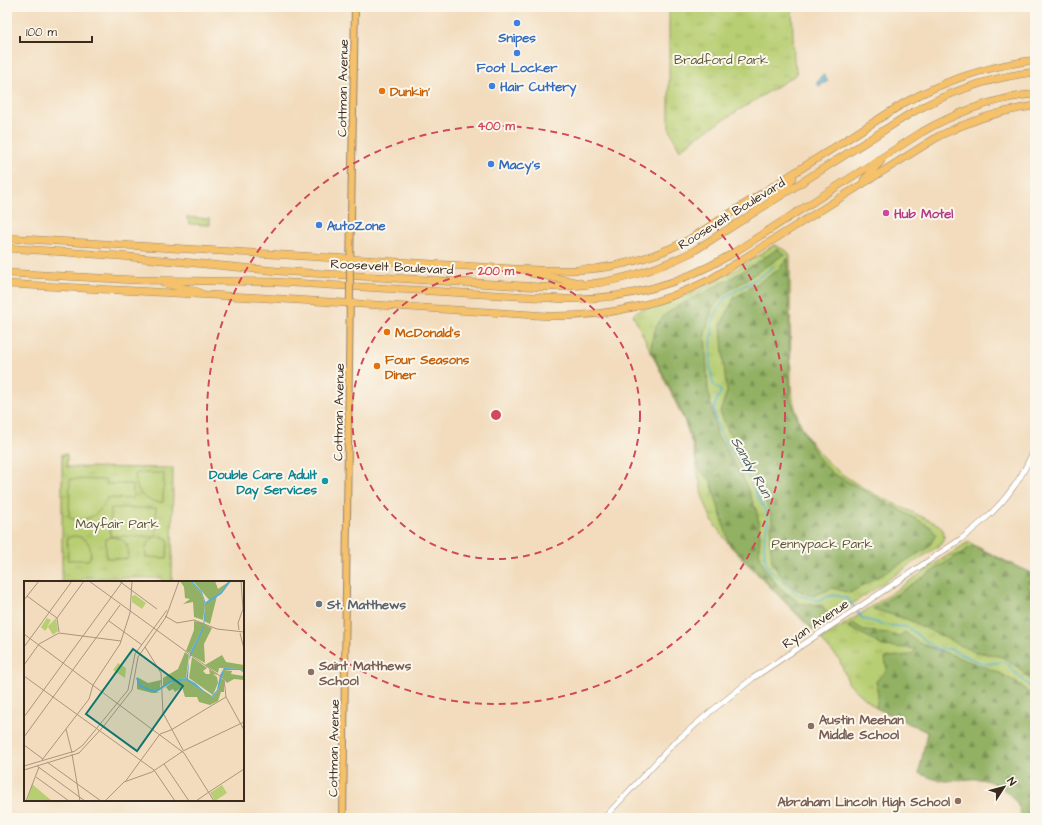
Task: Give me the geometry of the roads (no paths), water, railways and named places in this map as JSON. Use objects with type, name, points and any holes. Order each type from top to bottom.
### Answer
[{"type":"highway","name":"Roosevelt Boulevard","points":[[7,238],[514,269],[571,270],[588,269],[624,263],[658,253],[680,244],[803,168],[904,103],[931,89],[955,78],[980,71],[1007,64],[1035,60]]},
{"type":"highway","name":"Roosevelt Boulevard","points":[[7,248],[120,256],[303,273],[542,287],[568,287],[594,284],[632,276],[668,264],[704,246],[923,107],[960,90],[983,82],[1035,72]]},
{"type":"highway","name":"Roosevelt Boulevard","points":[[7,273],[77,278],[276,282],[565,299],[592,299],[618,296],[657,287],[682,279],[706,268],[933,125],[967,110],[1002,99],[1035,94]]},
{"type":"highway","points":[[7,284],[565,316],[601,314],[636,307],[674,296],[712,279],[928,142],[950,131],[992,114],[1035,106]]},
{"type":"highway","points":[[857,187],[888,153]]},
{"type":"highway","points":[[761,209],[803,168]]},
{"type":"highway","points":[[7,245],[54,241]]},
{"type":"highway","points":[[514,269],[561,280],[594,284]]},
{"type":"highway","points":[[153,280],[211,295]]},
{"type":"main road","name":"Cottman Avenue","points":[[343,818],[355,7]]},
{"type":"street","name":"Ryan Avenue","points":[[604,818],[673,744],[709,712],[753,678],[961,539],[986,518],[998,507],[1013,489],[1035,448]]},
{"type":"water","points":[[824,75],[828,81],[819,86],[816,82]]},
{"type":"waterway","name":"Sandy Run","points":[[773,267],[758,278],[727,296],[719,307],[712,323],[710,367],[713,384],[721,391],[714,409],[719,430],[727,446],[752,482],[757,496],[766,511],[768,522],[764,547],[766,564],[770,570],[798,595],[820,601],[826,597],[835,595],[848,599],[863,619],[890,626],[907,627],[937,649],[950,649],[983,664],[1005,662],[1035,692]]},
{"type":"place","name":"Snipes","points":[[517,23]]},
{"type":"place","name":"Foot Locker","points":[[517,53]]},
{"type":"place","name":"Hair Cuttery","points":[[492,86]]},
{"type":"place","name":"Dunkin'","points":[[382,91]]},
{"type":"place","name":"Macy's","points":[[491,164]]},
{"type":"place","name":"Hub Motel","points":[[886,213]]},
{"type":"place","name":"AutoZone","points":[[319,225]]},
{"type":"place","name":"McDonald's","points":[[387,332]]},
{"type":"place","name":"Four Seasons Diner","points":[[377,366]]},
{"type":"place","name":"Double Care Adult Day Services","points":[[325,481]]},
{"type":"place","name":"St. Matthews","points":[[319,604]]},
{"type":"place","name":"Saint Matthews School","points":[[311,672]]},
{"type":"place","name":"Austin Meehan Middle School","points":[[811,726]]},
{"type":"place","name":"Abraham Lincoln High School","points":[[958,801]]},
{"type":"park label","name":"Bradford Park","points":[[721,59]]},
{"type":"park label","name":"Mayfair Park","points":[[117,523]]},
{"type":"park label","name":"Pennypack Park","points":[[822,543]]}]
